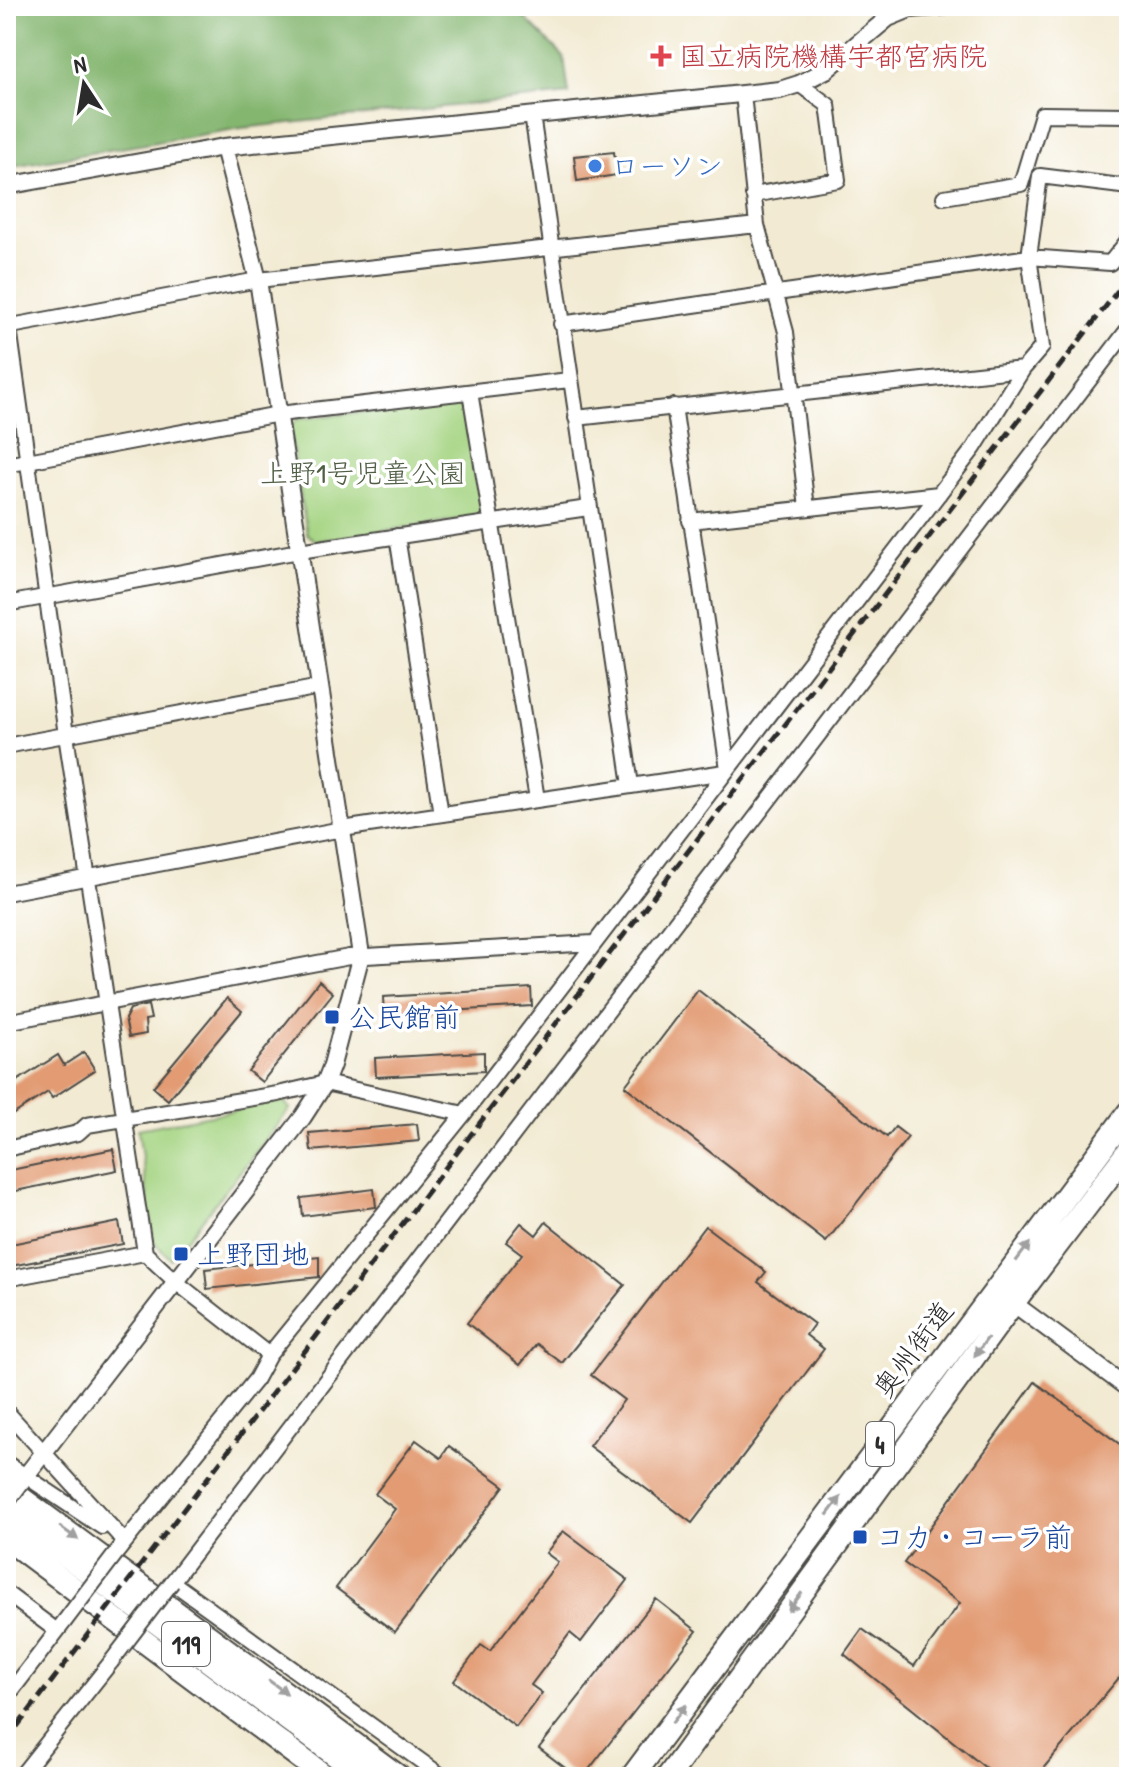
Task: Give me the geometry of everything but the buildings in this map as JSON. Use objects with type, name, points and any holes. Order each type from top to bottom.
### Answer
[{"type":"highway","name":"奥州街道","points":[[632,1777],[1129,1112]]},
{"type":"highway","name":"奥州街道","points":[[668,1777],[1013,1303],[1129,1150]]},
{"type":"highway","points":[[18,1481],[399,1777]]},
{"type":"highway","name":"119","points":[[6,1511],[365,1777]]},
{"type":"highway","name":"119","points":[[6,1538],[326,1777]]},
{"type":"highway","points":[[6,1555],[305,1777]]},
{"type":"street","points":[[6,186],[224,147],[743,94],[799,84],[837,62],[888,18],[910,7],[947,6]]},
{"type":"street","points":[[753,195],[838,180],[828,105],[799,84]]},
{"type":"street","points":[[743,94],[757,225],[786,332],[807,508]]},
{"type":"street","points":[[944,197],[1021,184],[1042,114],[1129,115]]},
{"type":"street","points":[[532,115],[631,785]]},
{"type":"street","points":[[6,1502],[18,1481],[43,1454],[303,1117],[325,1083],[332,1065],[361,955],[258,280],[224,147]]},
{"type":"street","points":[[6,1698],[121,1547],[256,1379],[269,1355],[464,1114],[974,448],[1023,369],[1042,347],[1029,257],[1040,176],[1129,187]]},
{"type":"street","points":[[8,327],[258,280],[757,225]]},
{"type":"street","points":[[561,324],[1029,257],[1110,263],[1129,239]]},
{"type":"street","points":[[6,306],[66,735],[145,1253],[176,1282],[269,1355]]},
{"type":"street","points":[[20,1777],[1129,328]]},
{"type":"street","points":[[576,418],[1023,369]]},
{"type":"street","points":[[6,465],[279,414],[569,380]]},
{"type":"street","points":[[470,392],[537,799]]},
{"type":"street","points":[[674,406],[728,769]]},
{"type":"street","points":[[690,521],[939,494]]},
{"type":"street","points":[[6,604],[299,551],[588,508]]},
{"type":"street","points":[[397,536],[441,814]]},
{"type":"street","points":[[6,746],[320,687]]},
{"type":"street","points":[[6,893],[342,829],[725,772],[728,769]]},
{"type":"street","points":[[6,1022],[361,955],[593,943]]},
{"type":"street","points":[[6,1149],[78,1133],[87,1125],[278,1094],[325,1083],[464,1114]]},
{"type":"street","points":[[6,1279],[145,1253]]},
{"type":"street","points":[[995,1290],[1129,1389]]},
{"type":"street","points":[[6,1411],[121,1547]]},
{"type":"street","points":[[6,1463],[18,1481],[121,1547]]},
{"type":"street","points":[[172,1582],[443,1777]]},
{"type":"street","points":[[6,1593],[60,1627]]},
{"type":"green space","points":[[6,6],[513,6],[564,57],[569,94],[242,128],[6,167]]},
{"type":"green space","name":"上野1号児童公園","points":[[456,402],[465,409],[482,509],[475,517],[316,541],[307,534],[289,427],[298,419]]},
{"type":"green space","points":[[284,1101],[290,1109],[171,1259],[154,1243],[138,1129]]},
{"type":"railway","points":[[6,1741],[1129,276]]},
{"type":"place","name":"国立病院機構宇都宮病院","points":[[661,56]]},
{"type":"place","name":"ローソン","points":[[595,166]]},
{"type":"place","name":"公民館前","points":[[332,1017]]},
{"type":"place","name":"上野団地","points":[[181,1254]]},
{"type":"place","name":"コカ・コーラ前","points":[[860,1537]]}]
